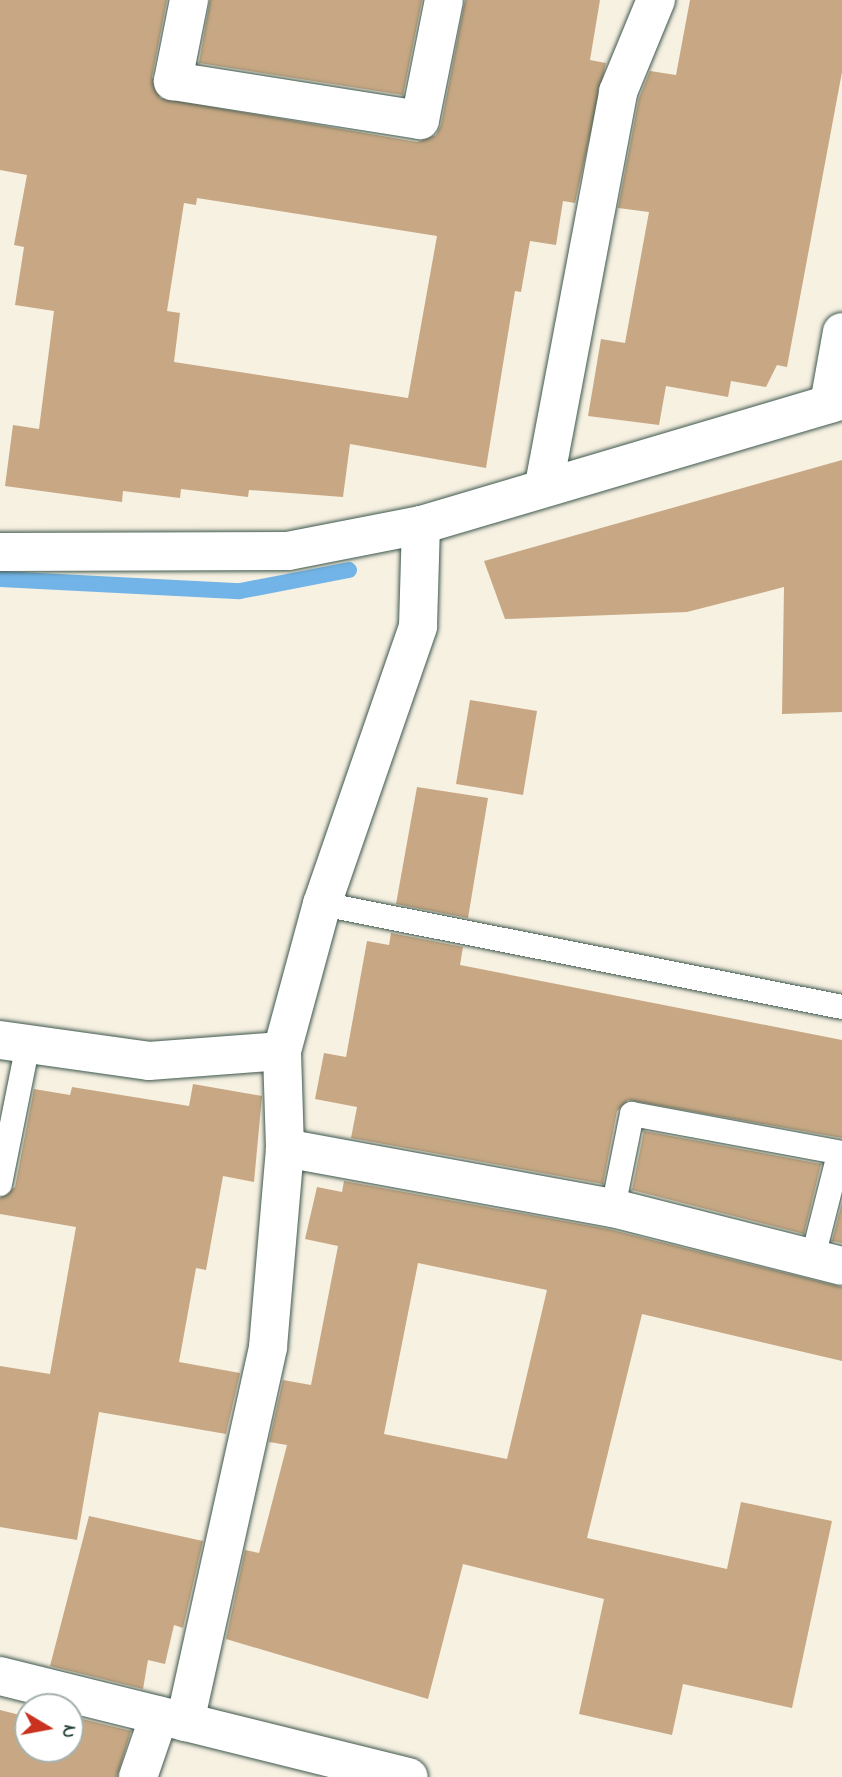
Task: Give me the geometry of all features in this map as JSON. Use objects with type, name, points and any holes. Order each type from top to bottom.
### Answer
[{"type":"street","points":[[189,0],[173,81],[420,120],[444,0]]},
{"type":"street","points":[[544,485],[618,92],[656,0]]},
{"type":"street","points":[[0,552],[288,551],[421,525],[544,485],[835,402],[842,332]]},
{"type":"street","points":[[138,1777],[172,1719],[268,1347],[285,1149],[282,1051],[322,904],[418,626],[421,525]]},
{"type":"street","points":[[14,1042],[149,1061],[282,1051]]},
{"type":"street","points":[[285,1149],[613,1208],[827,1262]]},
{"type":"street","points":[[0,1676],[409,1777]]},
{"type":"lane","points":[[322,904],[842,1007]]},
{"type":"lane","points":[[0,1184],[14,1042]]},
{"type":"lane","points":[[613,1208],[632,1114],[840,1154],[827,1262]]},
{"type":"building","points":[[0,0],[167,0],[152,77],[160,98],[417,142],[436,135],[441,125],[465,0],[600,0],[590,60],[606,63],[575,203],[563,201],[556,245],[530,241],[521,292],[515,291],[486,468],[350,444],[343,497],[249,490],[248,497],[181,489],[180,498],[123,491],[122,502],[5,486],[13,425],[39,429],[54,311],[15,305],[24,247],[14,245],[27,175],[0,170]],"holes":[[[197,198],[437,236],[408,398],[174,362],[180,313],[167,311],[184,203],[196,205]]]},
{"type":"building","points":[[210,0],[422,0],[403,95],[199,63]]},
{"type":"building","points":[[690,0],[842,0],[842,72],[787,367],[777,365],[766,387],[731,381],[728,397],[666,386],[659,425],[588,416],[601,339],[625,343],[649,212],[618,208],[639,98],[650,71],[676,75]]},
{"type":"building","points":[[842,460],[842,712],[782,714],[784,587],[687,612],[505,619],[484,561]]},
{"type":"building","points":[[470,700],[537,711],[523,795],[456,784]]},
{"type":"building","points":[[417,787],[488,798],[468,918],[396,904]]},
{"type":"building","points":[[391,933],[463,947],[460,965],[842,1040],[842,1138],[628,1100],[617,1111],[603,1184],[351,1138],[357,1107],[315,1099],[324,1053],[346,1057],[367,941],[389,945]]},
{"type":"building","points":[[193,1084],[262,1096],[254,1182],[223,1176],[206,1270],[196,1268],[179,1362],[240,1373],[226,1434],[99,1412],[77,1540],[0,1527],[0,1366],[50,1374],[76,1227],[0,1214],[0,1198],[15,1187],[34,1089],[70,1095],[72,1087],[189,1106]]},
{"type":"building","points":[[644,1131],[821,1164],[804,1234],[632,1190]]},
{"type":"building","points":[[344,1181],[608,1229],[842,1287],[842,1361],[642,1314],[587,1538],[727,1569],[741,1502],[832,1521],[792,1708],[683,1684],[672,1735],[579,1714],[604,1599],[463,1564],[428,1699],[226,1639],[245,1550],[259,1553],[287,1445],[269,1442],[283,1380],[311,1385],[338,1246],[305,1239],[317,1187],[342,1192]],"holes":[[[418,1263],[547,1290],[507,1459],[384,1434]]]},
{"type":"building","points":[[842,1203],[842,1243],[832,1241]]},
{"type":"building","points":[[89,1516],[203,1541],[183,1628],[174,1625],[165,1664],[148,1660],[143,1689],[50,1666]]},
{"type":"building","points":[[0,1710],[14,1714],[14,1763],[84,1763],[84,1719],[131,1731],[117,1777],[0,1777]]},
{"type":"waterway","points":[[0,579],[240,591],[349,570]]}]
